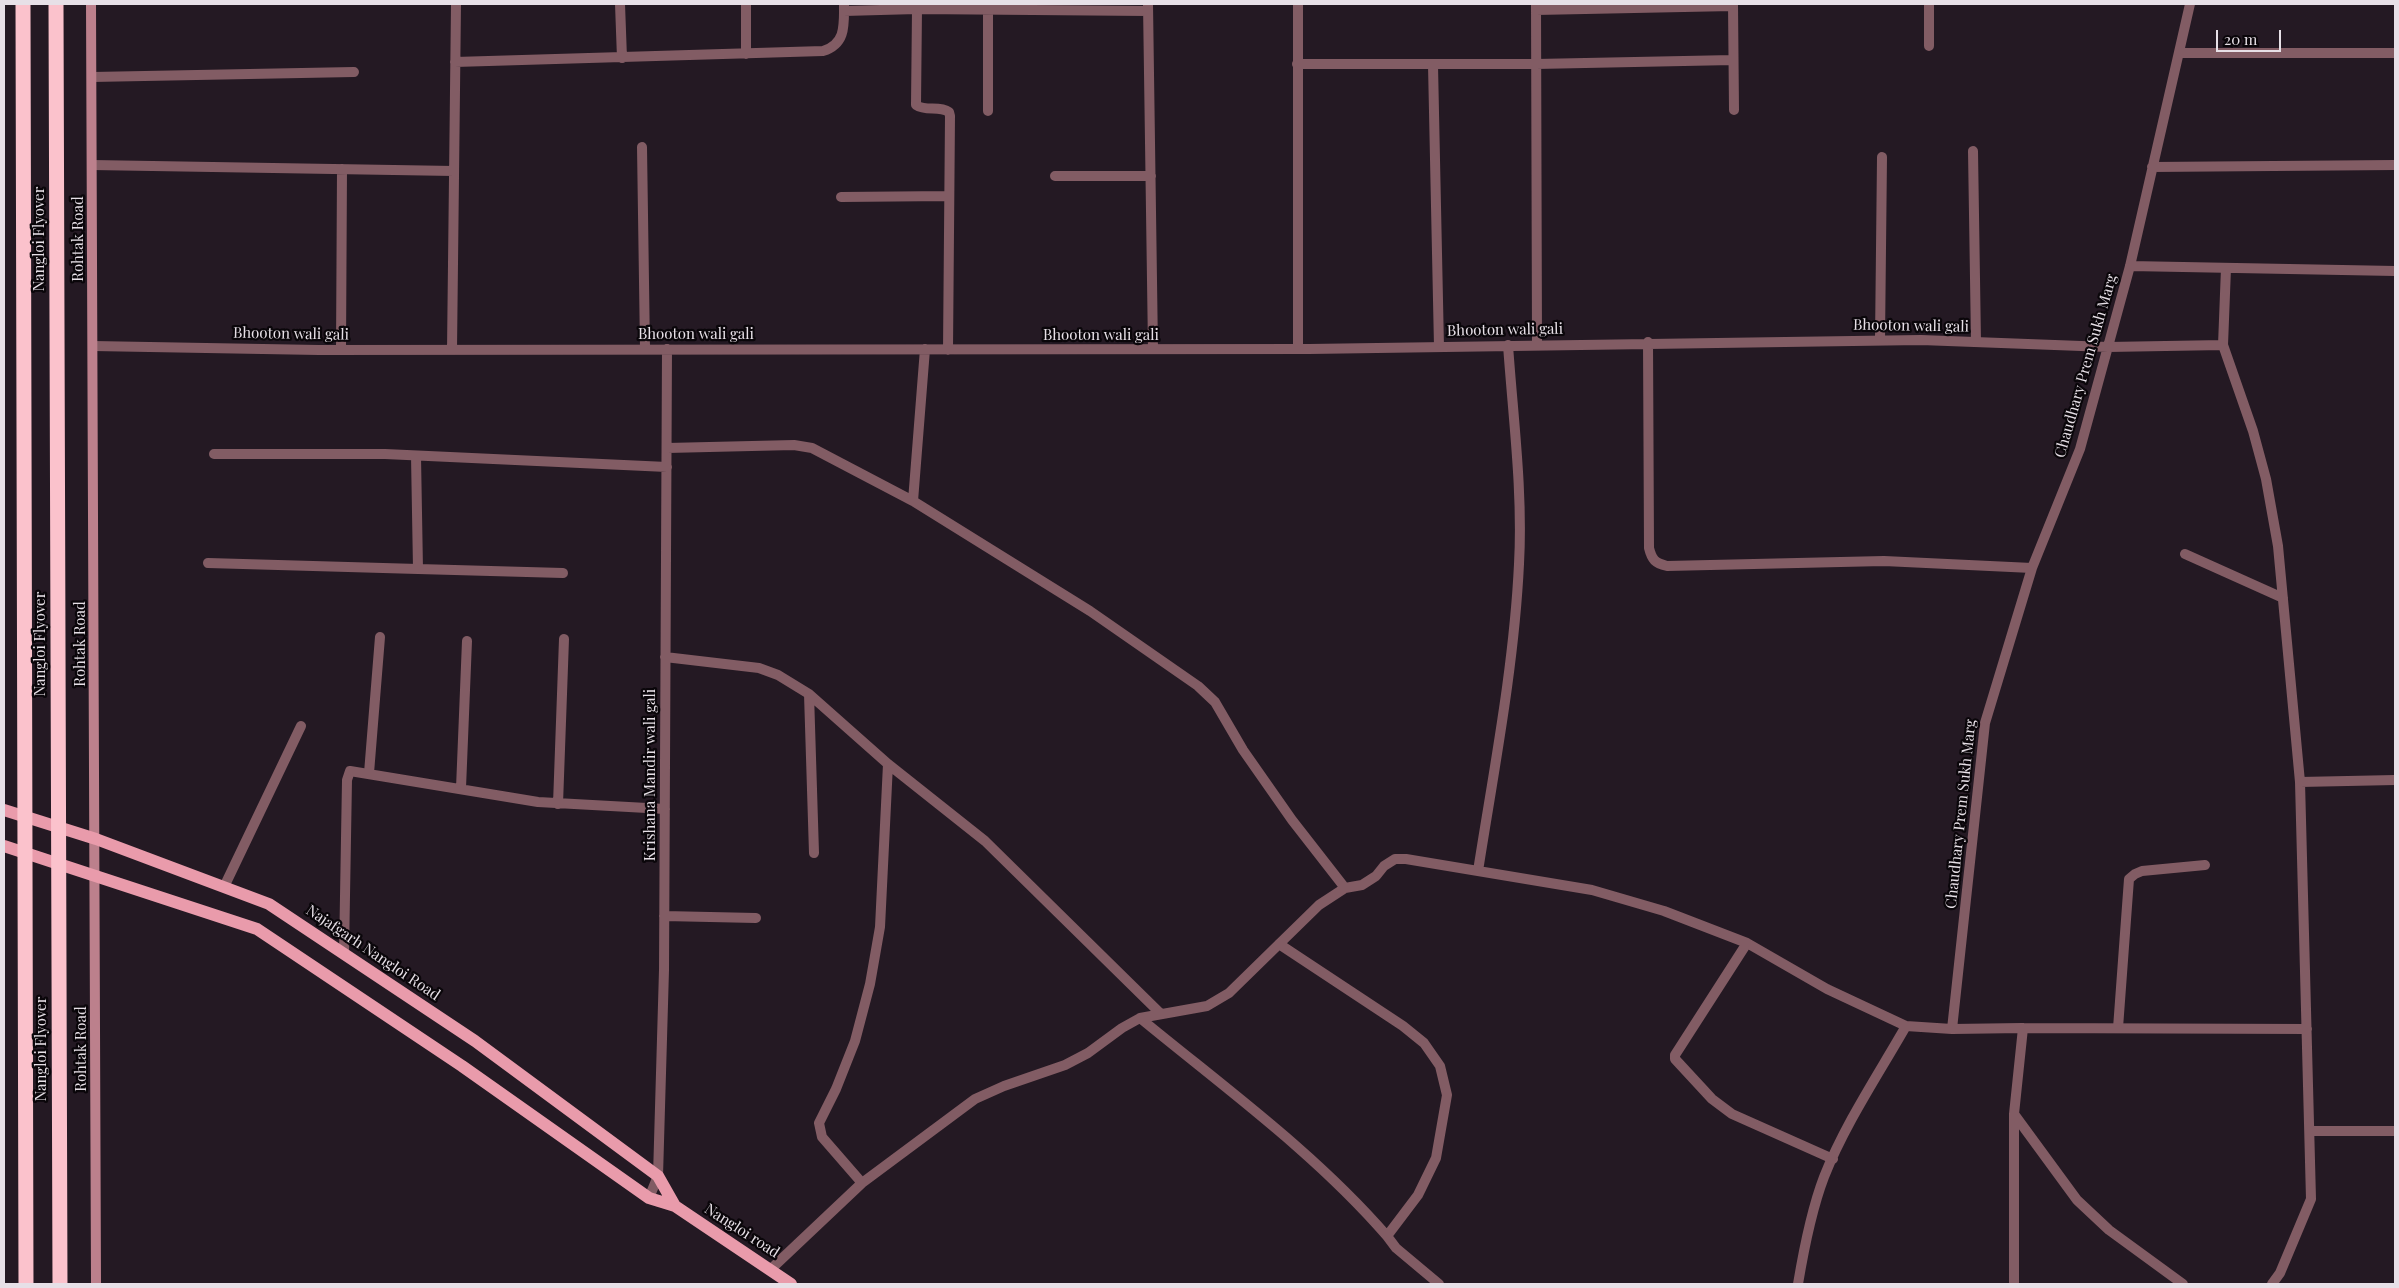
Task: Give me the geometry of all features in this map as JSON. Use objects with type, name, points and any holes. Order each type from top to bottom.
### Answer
[{"type":"highway","name":"Nangloi Flyover","points":[[23,4],[26,1284]]},
{"type":"highway","name":"Nangloi Flyover","points":[[56,4],[60,1284]]},
{"type":"main road","name":"Najafgarh Nangloi Road","points":[[4,810],[96,839],[269,904],[475,1041],[658,1176],[675,1206]]},
{"type":"main road","points":[[4,846],[257,929],[462,1066],[649,1198],[675,1206]]},
{"type":"main road","name":"Nangloi road","points":[[675,1206],[791,1284]]},
{"type":"street","name":"Rohtak Road","points":[[91,4],[96,839],[96,1284]]},
{"type":"street","points":[[452,350],[456,4]]},
{"type":"street","points":[[620,4],[622,58]]},
{"type":"street","points":[[746,4],[746,54]]},
{"type":"street","points":[[1298,4],[1298,349]]},
{"type":"street","points":[[1929,4],[1929,46]]},
{"type":"street","name":"Chaudhary Prem Sukh Marg","points":[[1952,1029],[1985,723],[2032,568],[2080,450],[2130,266],[2190,4]]},
{"type":"street","points":[[1537,345],[1536,7],[1733,5],[1734,110]]},
{"type":"street","points":[[988,6],[988,111]]},
{"type":"street","points":[[455,62],[823,51],[831,49],[838,43],[844,31],[844,7],[1148,7],[1153,350]]},
{"type":"street","points":[[917,8],[915,100],[919,107],[942,108],[949,112],[948,350]]},
{"type":"street","points":[[2179,53],[2395,53]]},
{"type":"street","points":[[1297,64],[1433,65],[1733,60]]},
{"type":"street","points":[[1433,65],[1439,347]]},
{"type":"street","points":[[92,77],[354,72]]},
{"type":"street","points":[[642,147],[645,350]]},
{"type":"street","points":[[1973,151],[1976,342]]},
{"type":"street","points":[[1880,340],[1882,157]]},
{"type":"street","points":[[92,165],[454,171]]},
{"type":"street","points":[[2152,167],[2395,165]]},
{"type":"street","points":[[341,350],[342,169]]},
{"type":"street","points":[[1055,176],[1151,176]]},
{"type":"street","points":[[840,197],[949,196]]},
{"type":"street","points":[[2130,266],[2395,272]]},
{"type":"street","points":[[2226,268],[2223,345],[2253,431],[2266,478],[2278,546],[2300,782],[2311,1199],[2280,1272],[2272,1284]]},
{"type":"street","name":"Bhooton wali gali","points":[[93,346],[341,350],[1153,350],[1880,340],[2108,347],[2223,345]]},
{"type":"street","points":[[1648,342],[1649,548],[1651,559],[1657,564],[1667,566],[1884,562],[2032,568]]},
{"type":"street","points":[[1478,871],[1513,648],[1519,562],[1517,481],[1508,345]]},
{"type":"street","name":"Krishana Mandir wali gali","points":[[649,1198],[658,1176],[664,916],[667,349]]},
{"type":"street","points":[[913,501],[925,349]]},
{"type":"street","points":[[667,448],[794,445],[812,448],[913,501],[1090,611],[1198,686],[1216,702],[1242,750],[1292,820],[1345,888]]},
{"type":"street","points":[[214,454],[416,456],[667,468]]},
{"type":"street","points":[[416,456],[418,569]]},
{"type":"street","points":[[2185,554],[2283,598]]},
{"type":"street","points":[[208,562],[563,573]]},
{"type":"street","points":[[369,773],[380,637]]},
{"type":"street","points":[[558,804],[564,639]]},
{"type":"street","points":[[461,788],[467,641]]},
{"type":"street","points":[[665,657],[759,668],[778,675],[809,694],[888,764],[985,841],[1161,1014]]},
{"type":"street","points":[[809,694],[814,853]]},
{"type":"street","points":[[224,887],[301,726]]},
{"type":"street","points":[[862,1183],[822,1137],[819,1123],[836,1089],[854,1041],[870,984],[880,927],[888,764]]},
{"type":"street","points":[[344,954],[347,774],[350,771],[558,804],[664,809]]},
{"type":"street","points":[[2300,782],[2395,780]]},
{"type":"street","points":[[771,1269],[862,1183],[975,1099],[1004,1086],[1065,1065],[1088,1053],[1122,1028],[1140,1018],[1207,1006],[1229,993],[1319,905],[1345,888],[1362,885],[1376,876],[1384,866],[1395,859],[1406,859],[1592,890],[1664,911],[1747,943],[1827,989],[1906,1026],[1952,1029],[2307,1029]]},
{"type":"street","points":[[2118,1028],[2129,879],[2142,871],[2205,865]]},
{"type":"street","points":[[664,916],[756,918]]},
{"type":"street","points":[[1747,943],[1675,1055],[1675,1059],[1712,1100],[1732,1114],[1833,1159]]},
{"type":"street","points":[[1279,944],[1403,1026],[1424,1043],[1440,1066],[1447,1095],[1436,1158],[1418,1196],[1387,1236]]},
{"type":"street","points":[[1140,1018],[1306,1153],[1358,1203],[1396,1248],[1439,1284]]},
{"type":"street","points":[[1798,1284],[1805,1241],[1824,1178],[1846,1130],[1906,1026]]},
{"type":"street","points":[[2014,1284],[2014,1114],[2024,1028]]},
{"type":"street","points":[[2014,1114],[2077,1200],[2109,1230],[2183,1284]]},
{"type":"street","points":[[2310,1132],[2395,1131]]}]
